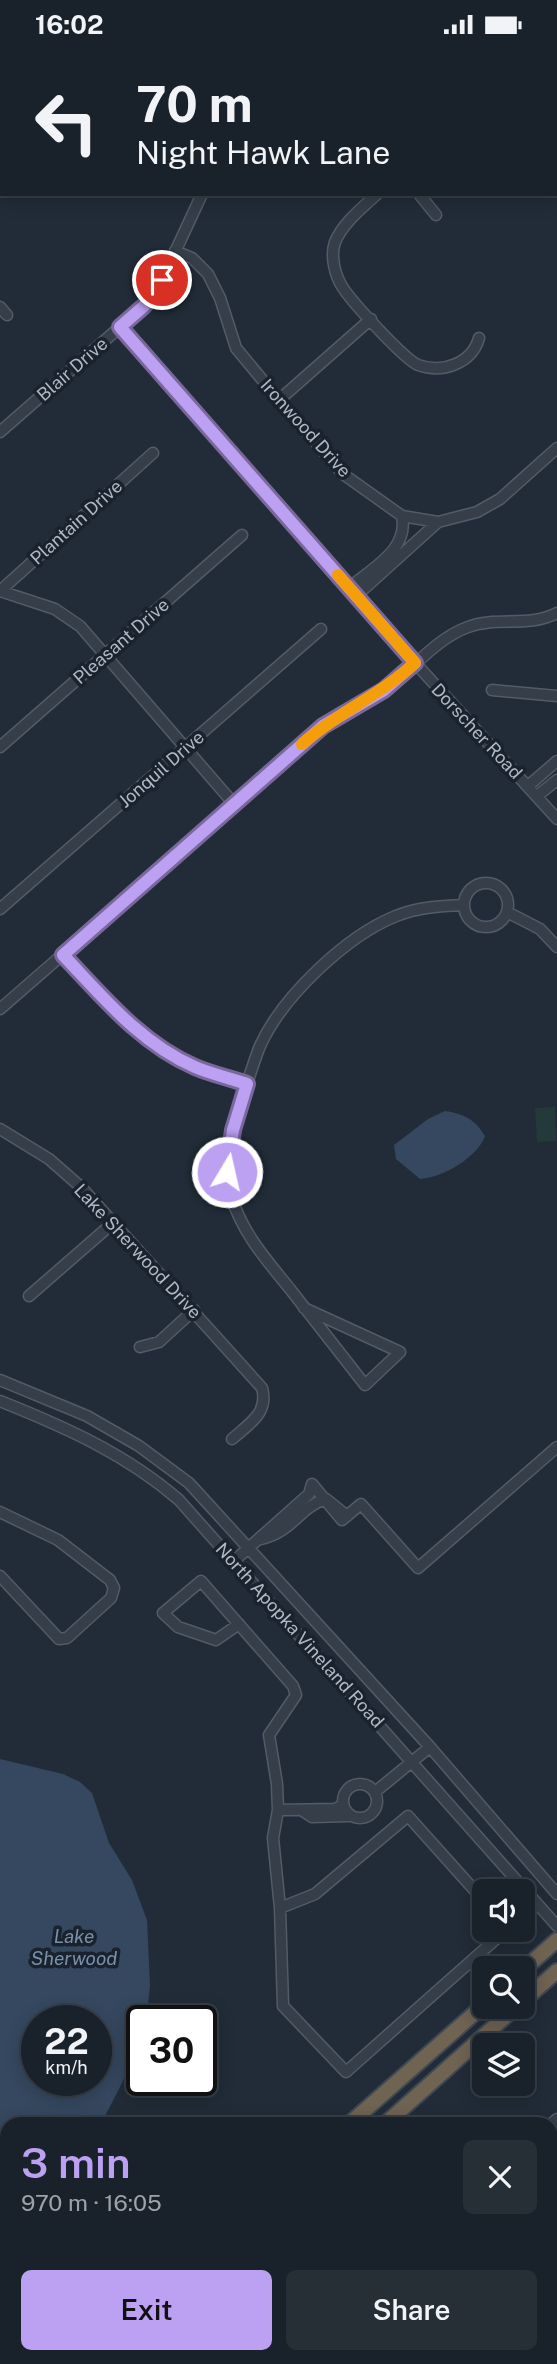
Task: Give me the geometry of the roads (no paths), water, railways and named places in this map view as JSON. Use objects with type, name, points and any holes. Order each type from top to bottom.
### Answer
[{"type":"highway","points":[[535,1959],[557,1940]]},
{"type":"highway","points":[[535,1990],[557,1971]]},
{"type":"highway","points":[[357,2117],[472,2015]]},
{"type":"highway","points":[[393,2117],[503,2019]]},
{"type":"street","name":"Blair Drive","points":[[0,432],[144,306],[162,280],[201,196]]},
{"type":"street","points":[[375,196],[345,226],[334,244],[333,265],[343,288],[404,355],[418,365],[438,367],[457,364],[475,352],[479,338]]},
{"type":"street","points":[[421,196],[436,215]]},
{"type":"street","name":"Ironwood Drive","points":[[175,251],[192,258],[208,274],[220,298],[236,348],[279,400],[343,474],[402,516],[438,522],[477,512],[500,499],[557,448]]},
{"type":"street","points":[[279,400],[371,319]]},
{"type":"street","name":"Dorscher Road","points":[[120,327],[415,663],[557,819]]},
{"type":"street","name":"Plantain Drive","points":[[0,591],[153,453]]},
{"type":"street","points":[[352,592],[399,546],[405,531],[402,516]]},
{"type":"street","points":[[352,592],[438,522]]},
{"type":"street","name":"Pleasant Drive","points":[[0,747],[242,535]]},
{"type":"street","points":[[0,591],[55,609],[80,626],[234,804]]},
{"type":"street","points":[[0,1009],[323,726],[384,690],[441,642],[482,623],[527,622],[557,613]]},
{"type":"street","name":"Jonquil Drive","points":[[0,909],[321,629]]},
{"type":"street","points":[[492,690],[557,696]]},
{"type":"street","points":[[528,786],[557,761]]},
{"type":"street","points":[[537,796],[557,780]]},
{"type":"street","points":[[464,905],[474,887],[488,883],[503,891],[507,912]]},
{"type":"street","points":[[464,905],[470,919],[481,926],[496,924],[507,912]]},
{"type":"street","points":[[304,1308],[400,1352],[365,1385],[262,1259],[240,1225],[229,1192],[227,1172],[233,1130],[261,1045],[282,1009],[308,980],[348,945],[395,916],[425,908],[464,905]]},
{"type":"street","points":[[507,912],[541,929],[557,947]]},
{"type":"street","points":[[63,955],[125,1019],[164,1050],[195,1067],[247,1084]]},
{"type":"street","name":"Lake Sherwood Drive","points":[[0,1129],[49,1159],[114,1221],[262,1388],[265,1398],[262,1411],[232,1439]]},
{"type":"street","points":[[29,1296],[114,1221]]},
{"type":"street","points":[[140,1347],[159,1342],[194,1310]]},
{"type":"street","name":"North Apopka Vineland Road","points":[[0,1380],[87,1416],[139,1446],[189,1483],[430,1747],[557,1894]]},
{"type":"street","name":"North Apopka Vineland Road","points":[[0,1401],[64,1427],[148,1473],[179,1500],[557,1926]]},
{"type":"street","points":[[261,1539],[267,1529],[309,1495],[312,1484],[326,1499],[335,1503],[344,1518],[360,1504],[418,1568],[557,1447]]},
{"type":"street","points":[[235,1560],[261,1539],[284,1531],[318,1501],[326,1499]]},
{"type":"street","points":[[0,1512],[58,1540],[110,1580],[114,1588],[111,1598],[67,1638],[59,1639],[0,1576]]},
{"type":"street","points":[[239,1624],[216,1640],[178,1627],[163,1613],[201,1581],[239,1624],[293,1686],[296,1695],[269,1735],[277,1784],[278,1810],[273,1838],[280,1908],[283,2006],[346,2072],[492,1942]]},
{"type":"street","points":[[375,1792],[430,1747]]},
{"type":"street","points":[[302,1811],[312,1817],[350,1816],[362,1819],[373,1814],[378,1803],[375,1792],[366,1784],[354,1785],[345,1793],[343,1805],[350,1816]]},
{"type":"street","points":[[278,1810],[335,1809],[343,1805]]},
{"type":"street","points":[[280,1908],[315,1894],[408,1816],[472,1887]]},
{"type":"water","points":[[445,1111],[468,1118],[485,1136],[475,1151],[458,1165],[438,1175],[420,1179],[396,1159],[394,1145],[428,1119]]},
{"type":"water","name":"Lake Sherwood","points":[[0,1759],[63,1774],[80,1782],[92,1793],[109,1843],[132,1880],[147,1920],[150,1986],[148,2005],[126,2005],[126,2072],[105,2117],[0,2117]]}]
